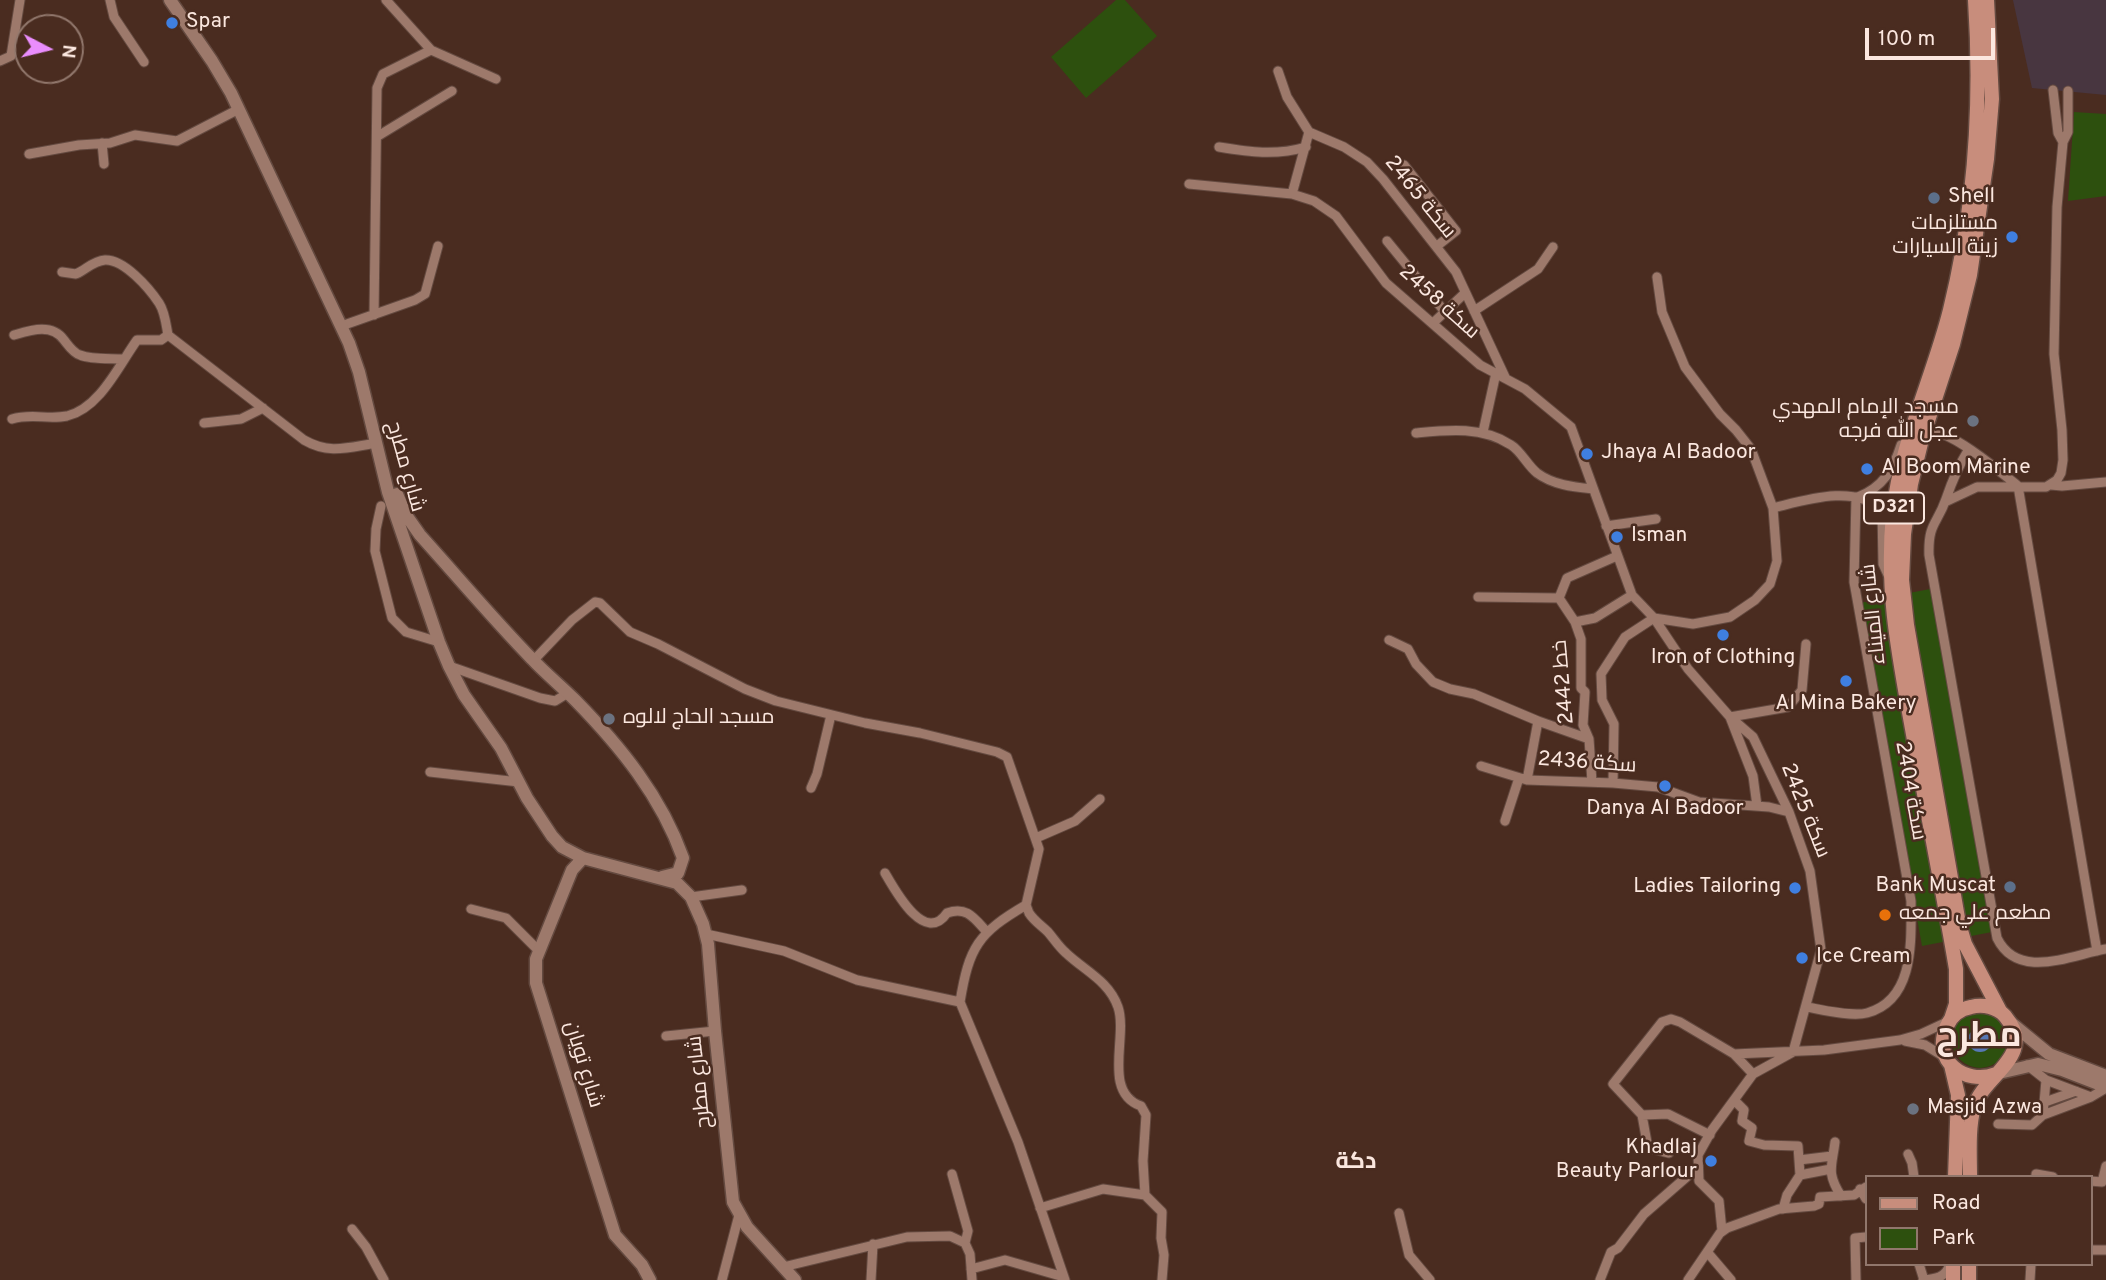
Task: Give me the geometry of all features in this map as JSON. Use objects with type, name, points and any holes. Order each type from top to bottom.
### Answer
[{"type":"main road","name":"شارع مطرح","points":[[170,0],[212,61],[239,109],[349,342],[377,443],[384,499],[416,571],[439,642],[464,695],[501,748],[552,836],[562,847],[583,858],[677,883],[691,897],[706,934],[710,954],[732,1195],[739,1215],[747,1227],[796,1280]]},
{"type":"main road","name":"شارع مطرح","points":[[180,0],[235,85],[347,324],[369,381],[401,503],[412,525],[533,661],[568,693],[630,760],[663,814],[681,853],[681,869],[673,876],[661,877]]},
{"type":"main road","name":"شارع الميناء","points":[[1950,1020],[1956,996],[1956,969],[1894,626],[1890,580],[1892,522],[1898,482],[1950,311],[1967,222],[1979,97],[1975,0]]},
{"type":"main road","name":"شارع الميناء","points":[[1987,0],[1992,99],[1974,249],[1962,310],[1922,439],[1911,484],[1904,534],[1902,580],[1907,625],[1959,924],[1965,944],[2003,1015]]},
{"type":"main road","points":[[416,571],[421,560],[438,555]]},
{"type":"main road","name":"شارع تويان","points":[[583,858],[572,870],[539,951],[536,959],[536,982],[615,1235],[642,1265],[650,1280]]},
{"type":"main road","points":[[1950,1020],[1968,1007],[1978,1005],[2003,1015],[2049,1054],[2106,1076]]},
{"type":"main road","name":"D321","points":[[1970,1175],[1970,1141],[1975,1106],[1997,1073],[2008,1064],[2014,1054],[2013,1029],[2003,1015]]},
{"type":"main road","name":"D321","points":[[1950,1020],[1943,1039],[1958,1095],[1955,1175]]},
{"type":"main road","points":[[1949,1062],[1967,1076],[1977,1078],[2027,1065],[2047,1065],[2106,1087]]},
{"type":"street","points":[[0,61],[11,56],[14,47],[20,0]]},
{"type":"street","points":[[110,0],[114,17],[144,62]]},
{"type":"street","points":[[386,0],[431,50],[496,79]]},
{"type":"street","points":[[374,315],[377,88],[383,74],[431,50]]},
{"type":"street","points":[[1278,71],[1287,97],[1309,131],[1292,194]]},
{"type":"street","points":[[2053,90],[2058,133],[2063,142]]},
{"type":"street","points":[[378,136],[452,91]]},
{"type":"street","points":[[2051,485],[2061,473],[2063,460],[2054,354],[2057,207],[2063,142],[2068,132],[2068,91]]},
{"type":"street","points":[[29,154],[102,144],[135,135],[177,141],[239,109]]},
{"type":"street","name":"سكة 2465","points":[[1309,131],[1344,147],[1367,162],[1437,246],[1456,272],[1500,375]]},
{"type":"street","points":[[102,144],[104,164]]},
{"type":"street","points":[[1219,147],[1264,154],[1287,153],[1306,146]]},
{"type":"street","points":[[1404,165],[1456,231],[1437,246]]},
{"type":"street","name":"سكة 2458","points":[[1189,184],[1292,194],[1314,201],[1336,216],[1387,283],[1480,366],[1525,389],[1571,427],[1632,595],[1654,618]]},
{"type":"street","points":[[1387,241],[1445,312]]},
{"type":"street","points":[[347,324],[425,294],[438,246]]},
{"type":"street","points":[[1474,311],[1538,269],[1553,247]]},
{"type":"street","points":[[62,272],[76,274],[95,262],[104,260],[124,264],[159,304],[168,335],[317,448],[329,450],[377,443]]},
{"type":"street","points":[[1613,783],[1614,724],[1602,700],[1601,674],[1625,637],[1654,618],[1693,624],[1730,617],[1755,600],[1770,584],[1777,561],[1773,508],[1751,449],[1685,368],[1662,312],[1657,277]]},
{"type":"street","points":[[1433,323],[1465,293]]},
{"type":"street","points":[[14,335],[43,328],[51,329],[61,334],[72,350],[80,355],[123,359]]},
{"type":"street","points":[[12,419],[27,415],[67,416],[85,408],[101,392],[137,340],[161,340],[168,335]]},
{"type":"street","points":[[1483,432],[1500,375]]},
{"type":"street","points":[[1856,497],[1878,486],[1885,478],[1924,393]]},
{"type":"street","points":[[204,423],[241,419],[263,408]]},
{"type":"street","points":[[1416,433],[1448,430],[1483,432],[1512,445],[1537,473],[1564,486],[1593,489]]},
{"type":"street","points":[[1922,439],[1931,433],[1942,434],[1969,449],[2018,486],[2101,950],[2045,963],[2029,963],[2014,957],[2001,946],[1997,938],[1929,555],[1928,537],[1932,524],[1969,449]]},
{"type":"street","points":[[1945,502],[1977,488],[2036,488],[2106,482]]},
{"type":"street","points":[[1773,508],[1820,498],[1856,497],[1872,501],[1882,510],[1883,564],[1890,580]]},
{"type":"street","name":"سكة 2404","points":[[1807,1007],[1865,1014],[1887,1004],[1903,983],[1911,944],[1911,901],[1854,582],[1856,497]]},
{"type":"street","points":[[384,499],[376,529],[375,551],[392,618],[406,632],[439,642]]},
{"type":"street","points":[[1606,526],[1656,519]]},
{"type":"street","points":[[1559,598],[1567,578],[1617,556]]},
{"type":"street","points":[[1559,598],[1575,622],[1595,618],[1632,595]]},
{"type":"street","points":[[1478,597],[1559,598]]},
{"type":"street","points":[[533,661],[572,620],[596,602],[630,632],[745,689],[776,701],[920,733],[997,752],[1007,757],[1039,849],[1027,905],[1034,920],[1065,952],[1105,983],[1121,1016],[1119,1069],[1122,1086],[1125,1096],[1141,1106],[1146,1115],[1143,1161],[1145,1195]]},
{"type":"street","name":"سكة 2425","points":[[1654,618],[1688,669],[1730,717],[1754,737],[1789,811],[1810,870],[1821,950],[1793,1052]]},
{"type":"street","name":"2442 خط","points":[[1575,622],[1581,639],[1581,688],[1585,692],[1583,725],[1589,739],[1592,782]]},
{"type":"street","name":"سكة 2436","points":[[1389,640],[1408,649],[1416,664],[1433,682],[1474,694],[1538,721],[1523,779],[1658,787],[1699,802],[1789,811]]},
{"type":"street","points":[[1757,806],[1753,776],[1730,717],[1787,707],[1802,690],[1806,645]]},
{"type":"street","points":[[449,666],[540,698],[555,701],[568,693]]},
{"type":"street","points":[[811,788],[831,715]]},
{"type":"street","points":[[1538,721],[1589,739]]},
{"type":"street","points":[[1481,766],[1523,779],[1505,821]]},
{"type":"street","points":[[430,772],[519,782]]},
{"type":"street","points":[[1036,838],[1074,821],[1100,799]]},
{"type":"street","points":[[885,873],[902,901],[926,924],[935,925],[942,922],[947,913],[962,910],[968,912],[987,932]]},
{"type":"street","points":[[691,897],[742,890]]},
{"type":"street","points":[[1027,905],[987,932],[965,969],[960,1002],[1018,1142],[1065,1279]]},
{"type":"street","points":[[471,909],[506,918],[539,951]]},
{"type":"street","points":[[706,934],[784,951],[858,980],[960,1002]]},
{"type":"street","points":[[1670,1153],[1648,1147],[1642,1115],[1614,1084],[1662,1022],[1666,1019],[1676,1020],[1734,1054],[1753,1074]]},
{"type":"street","points":[[1734,1054],[1793,1052],[1900,1040],[1921,1034],[1950,1020]]},
{"type":"street","points":[[666,1036],[715,1031]]},
{"type":"street","points":[[1900,1040],[1925,1045],[1949,1062]]},
{"type":"street","points":[[1722,1231],[1719,1201],[1699,1181],[1698,1155],[1753,1074],[1793,1052]]},
{"type":"street","points":[[2027,1065],[2046,1080],[2091,1097]]},
{"type":"street","points":[[2043,1115],[2046,1080]]},
{"type":"street","points":[[1998,1124],[2032,1125],[2043,1115],[2091,1097],[2106,1087]]},
{"type":"street","points":[[2045,1102],[2076,1091]]},
{"type":"street","points":[[1734,1100],[1744,1110],[1742,1121],[1752,1128],[1749,1141],[1798,1146],[1800,1175],[1787,1195],[1783,1209]]},
{"type":"street","points":[[1642,1115],[1668,1114],[1710,1135]]},
{"type":"street","points":[[1835,1142],[1831,1178],[1842,1196]]},
{"type":"street","points":[[1908,1154],[1913,1175]]},
{"type":"street","points":[[1799,1160],[1832,1156]]},
{"type":"street","points":[[2092,1181],[2102,1182],[2106,1166]]},
{"type":"street","points":[[1600,1280],[1611,1252],[1618,1248],[1644,1214],[1698,1167]]},
{"type":"street","points":[[1800,1175],[1831,1169]]},
{"type":"street","points":[[952,1174],[968,1231],[965,1242]]},
{"type":"street","points":[[1688,1280],[1722,1231],[1762,1214],[1814,1206],[1819,1204],[1820,1197],[1854,1195],[1863,1188]]},
{"type":"street","points":[[1040,1208],[1103,1189],[1145,1195],[1162,1213],[1162,1280]]},
{"type":"street","points":[[1639,1201],[1644,1214]]},
{"type":"street","points":[[1399,1213],[1409,1255],[1430,1280]]},
{"type":"street","points":[[722,1280],[739,1215]]},
{"type":"street","points":[[352,1229],[366,1247],[384,1280]]},
{"type":"street","points":[[783,1267],[907,1237],[950,1236],[965,1242],[971,1254],[972,1280]]},
{"type":"street","points":[[1856,1280],[1855,1238],[1864,1237]]},
{"type":"street","points":[[871,1280],[873,1244]]},
{"type":"street","points":[[1708,1253],[1731,1280]]},
{"type":"street","points":[[971,1269],[1005,1260],[1065,1279]]},
{"type":"street","points":[[1923,1280],[1944,1280]]},
{"type":"shaded area","points":[[2013,0],[2106,0],[2106,95],[2032,88]]},
{"type":"green space","points":[[1116,0],[1125,0],[1157,36],[1086,98],[1051,57]]},
{"type":"green space","points":[[2074,112],[2106,114],[2106,196],[2068,201]]},
{"type":"green space","points":[[1930,589],[1992,932],[1966,937],[1904,594]]},
{"type":"green space","points":[[1886,598],[1948,941],[1922,946],[1860,603]]},
{"type":"green space","points":[[1980,1012],[2000,1020],[2008,1040],[2000,1060],[1980,1068],[1960,1060],[1952,1040],[1960,1020]]},
{"type":"water","points":[[1980,1028],[1988,1032],[1992,1040],[1988,1048],[1980,1052],[1972,1048],[1968,1040],[1972,1032]]},
{"type":"place","name":"Spar","points":[[172,23]]},
{"type":"place","name":"Shell","points":[[1934,198]]},
{"type":"place","name":"مستلزمات زينة السيارات","points":[[2012,237]]},
{"type":"place","name":"مسجد الإمام المهدي عجل الله فرجه","points":[[1973,421]]},
{"type":"place","name":"Jhaya Al Badoor","points":[[1587,454]]},
{"type":"place","name":"Al Boom Marine","points":[[1867,469]]},
{"type":"place","name":"Isman","points":[[1617,537]]},
{"type":"place","name":"Iron of Clothing","points":[[1723,635]]},
{"type":"place","name":"Al Mina Bakery","points":[[1846,681]]},
{"type":"place","name":"مسجد الحاج لالوه","points":[[609,719]]},
{"type":"place","name":"Danya Al Badoor","points":[[1665,786]]},
{"type":"place","name":"Bank Muscat","points":[[2010,887]]},
{"type":"place","name":"Ladies Tailoring","points":[[1795,888]]},
{"type":"place","name":"مطعم علي جمعه","points":[[1885,915]]},
{"type":"place","name":"Ice Cream","points":[[1802,958]]},
{"type":"place","name":"Masjid Azwa","points":[[1913,1109]]},
{"type":"place","name":"Khadlaj Beauty Parlour","points":[[1711,1161]]},
{"type":"district","name":"مطرح","points":[[1979,1039]]},
{"type":"district","name":"دكة","points":[[1356,1163]]}]
